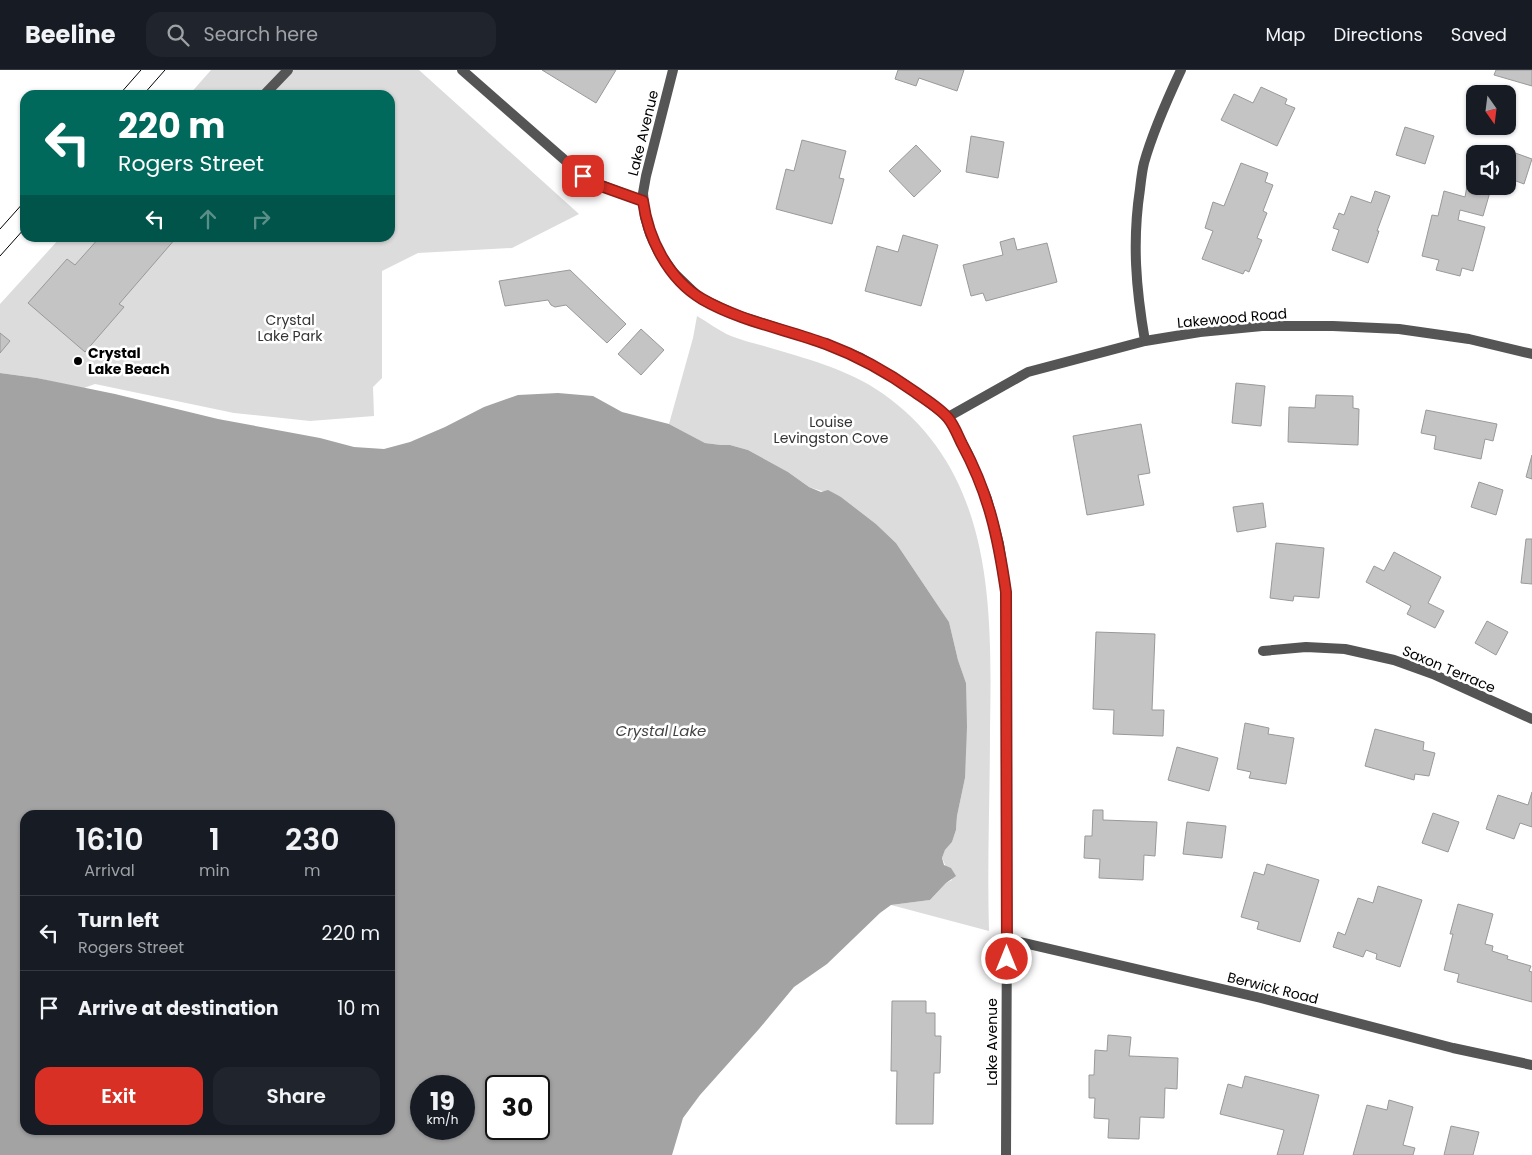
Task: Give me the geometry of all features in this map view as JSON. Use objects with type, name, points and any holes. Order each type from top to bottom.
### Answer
[{"type":"street","points":[[269,90],[288,70]]},
{"type":"street","points":[[462,70],[583,176],[601,186],[643,201]]},
{"type":"street","name":"Lake Avenue","points":[[673,70],[646,176],[643,201],[650,234],[673,272],[700,298],[737,315],[824,343],[861,358],[906,386],[948,417],[968,454],[987,499],[999,544],[1006,592],[1006,1155]]},
{"type":"street","points":[[1145,341],[1138,299],[1134,255],[1137,206],[1144,164],[1164,106],[1180,70]]},
{"type":"street","name":"Lakewood Road","points":[[948,417],[1028,372],[1145,341],[1200,332],[1262,326],[1333,326],[1398,329],[1460,338],[1532,354]]},
{"type":"street","name":"Saxon Terrace","points":[[1263,651],[1306,647],[1345,649],[1394,660],[1433,674],[1532,719]]},
{"type":"street","name":"Berwick Road","points":[[1007,939],[1261,998],[1453,1048],[1532,1065]]},
{"type":"green space","name":"Crystal Lake Park","points":[[211,70],[419,70],[579,214],[512,248],[418,253],[382,271],[382,378],[373,387],[374,416],[310,421],[234,413],[95,384],[84,388],[75,387],[37,378],[0,373],[0,304],[56,242],[395,242],[395,90],[193,90]]},
{"type":"green space","name":"Louise Levingston Cove","points":[[697,316],[731,336],[825,365],[855,377],[882,393],[919,425],[946,461],[966,501],[979,544],[990,636],[989,931],[891,905],[930,900],[946,883],[952,880],[942,858],[945,850],[952,842],[956,830],[965,778],[966,683],[958,660],[949,622],[896,543],[876,524],[841,497],[809,487],[788,472],[748,450],[730,445],[705,443],[669,424],[693,338]]},
{"type":"water","name":"Crystal Lake","points":[[0,373],[37,378],[115,394],[218,419],[320,438],[354,447],[384,449],[410,442],[484,407],[518,395],[558,393],[593,396],[622,412],[669,424],[705,443],[730,445],[748,450],[788,472],[809,487],[821,492],[828,490],[841,497],[876,524],[896,543],[949,622],[958,660],[966,683],[965,778],[956,830],[952,842],[945,850],[942,858],[944,865],[951,868],[956,876],[946,883],[930,900],[891,905],[880,913],[827,964],[794,987],[700,1095],[683,1118],[672,1155],[0,1155]]},
{"type":"building","points":[[542,70],[616,70],[596,103]]},
{"type":"building","points":[[898,70],[964,70],[957,91],[919,78],[916,86],[895,79]]},
{"type":"building","points":[[1496,70],[1532,70],[1532,86],[1494,75]]},
{"type":"building","points":[[1261,87],[1287,99],[1285,104],[1295,108],[1277,146],[1221,120],[1234,94],[1253,103]]},
{"type":"building","points":[[1405,127],[1434,136],[1425,164],[1396,155]]},
{"type":"building","points":[[971,136],[1004,142],[998,178],[966,172]]},
{"type":"building","points":[[802,140],[846,151],[839,178],[844,179],[832,224],[776,209],[786,169],[794,171]]},
{"type":"building","points":[[916,145],[941,171],[914,197],[889,171]]},
{"type":"building","points":[[1516,153],[1532,159],[1524,184],[1516,181]]},
{"type":"building","points":[[1241,163],[1268,173],[1265,182],[1273,185],[1263,211],[1267,213],[1257,238],[1262,240],[1249,272],[1245,270],[1243,274],[1202,259],[1213,231],[1205,228],[1213,202],[1224,206]]},
{"type":"building","points":[[1375,191],[1390,196],[1368,263],[1332,250],[1339,230],[1333,228],[1339,213],[1344,215],[1351,196],[1371,203]]},
{"type":"building","points":[[1444,191],[1465,197],[1466,192],[1466,195],[1489,195],[1483,216],[1460,210],[1458,220],[1485,227],[1473,271],[1462,268],[1460,276],[1436,270],[1439,260],[1422,256],[1432,215],[1438,216]]},
{"type":"building","points":[[903,235],[938,245],[921,306],[865,291],[877,246],[898,252]]},
{"type":"building","points":[[1014,238],[1017,250],[1047,243],[1057,282],[986,301],[983,293],[971,296],[963,265],[1003,255],[1000,242]]},
{"type":"building","points":[[95,242],[173,242],[119,304],[124,307],[85,352],[28,303],[67,259],[75,265]]},
{"type":"building","points":[[570,270],[626,324],[607,343],[566,305],[555,307],[548,300],[505,306],[499,281]]},
{"type":"building","points":[[641,329],[664,350],[641,375],[618,354]]},
{"type":"building","points":[[0,333],[10,341],[0,353]]},
{"type":"building","points":[[1236,383],[1265,386],[1261,426],[1232,423]]},
{"type":"building","points":[[1316,395],[1353,396],[1353,408],[1359,409],[1358,445],[1288,442],[1289,407],[1315,408]]},
{"type":"building","points":[[1426,410],[1497,424],[1493,441],[1485,439],[1481,459],[1434,449],[1436,436],[1421,433]]},
{"type":"building","points":[[1141,424],[1150,473],[1138,475],[1144,505],[1087,515],[1073,436]]},
{"type":"building","points":[[1532,455],[1532,479],[1526,477]]},
{"type":"building","points":[[1479,482],[1503,490],[1496,515],[1471,507]]},
{"type":"building","points":[[1263,503],[1266,527],[1237,532],[1233,507]]},
{"type":"building","points":[[1526,539],[1532,539],[1532,584],[1521,583]]},
{"type":"building","points":[[1276,543],[1324,548],[1319,598],[1294,596],[1293,601],[1270,598]]},
{"type":"building","points":[[1394,552],[1441,577],[1428,603],[1444,611],[1435,628],[1407,614],[1411,606],[1366,582],[1374,566],[1384,571]]},
{"type":"building","points":[[1487,621],[1508,632],[1496,655],[1475,643]]},
{"type":"building","points":[[1096,632],[1155,634],[1152,710],[1164,710],[1163,736],[1113,734],[1114,710],[1093,709]]},
{"type":"building","points":[[1245,723],[1269,728],[1268,734],[1294,738],[1286,784],[1249,778],[1251,772],[1237,769]]},
{"type":"building","points":[[1375,729],[1424,742],[1423,750],[1435,753],[1429,776],[1415,774],[1414,780],[1365,766]]},
{"type":"building","points":[[1177,747],[1218,758],[1209,791],[1168,780]]},
{"type":"building","points":[[1532,792],[1532,827],[1520,823],[1514,839],[1486,829],[1498,795],[1528,805]]},
{"type":"building","points":[[1093,810],[1103,810],[1103,820],[1157,822],[1155,856],[1144,855],[1143,880],[1099,878],[1100,859],[1084,858],[1085,836],[1092,836]]},
{"type":"building","points":[[1433,813],[1459,822],[1448,852],[1422,843]]},
{"type":"building","points":[[1187,822],[1226,826],[1222,858],[1183,854]]},
{"type":"building","points":[[1267,864],[1319,880],[1300,942],[1257,929],[1259,922],[1241,917],[1254,872],[1264,875]]},
{"type":"building","points":[[1378,886],[1422,900],[1400,967],[1376,959],[1377,954],[1366,950],[1363,957],[1333,947],[1338,932],[1345,935],[1358,898],[1373,903]]},
{"type":"building","points":[[1458,904],[1493,914],[1485,944],[1493,946],[1492,951],[1508,956],[1507,959],[1531,966],[1529,971],[1532,972],[1532,1002],[1457,982],[1459,974],[1444,970],[1453,934],[1450,934]]},
{"type":"building","points":[[892,1001],[926,1001],[926,1013],[935,1013],[935,1036],[941,1036],[940,1073],[934,1073],[933,1124],[896,1124],[897,1071],[891,1071]]},
{"type":"building","points":[[1108,1035],[1131,1037],[1129,1056],[1178,1058],[1177,1089],[1165,1088],[1164,1118],[1140,1117],[1139,1139],[1108,1138],[1109,1119],[1094,1118],[1095,1098],[1089,1098],[1089,1075],[1094,1075],[1095,1050],[1107,1051]]},
{"type":"building","points":[[1245,1076],[1319,1095],[1303,1155],[1277,1155],[1284,1130],[1220,1114],[1228,1084],[1242,1088]]},
{"type":"building","points":[[1389,1100],[1413,1107],[1403,1145],[1415,1148],[1413,1155],[1353,1155],[1367,1105],[1387,1110]]},
{"type":"building","points":[[1451,1126],[1479,1132],[1473,1155],[1444,1155]]},
{"type":"tram line","points":[[123,90],[141,70]]},
{"type":"tram line","points":[[147,90],[165,70]]},
{"type":"tram line","points":[[0,229],[20,207]]},
{"type":"tram line","points":[[0,256],[20,234]]},
{"type":"place","name":"Crystal Lake Beach","points":[[78,361]]},
{"type":"route","points":[[583,176],[601,186],[643,201],[650,234],[658,250],[673,272],[700,298],[737,315],[824,343],[861,358],[906,386],[948,417],[968,454],[987,499],[999,544],[1006,592],[1007,959]]}]
